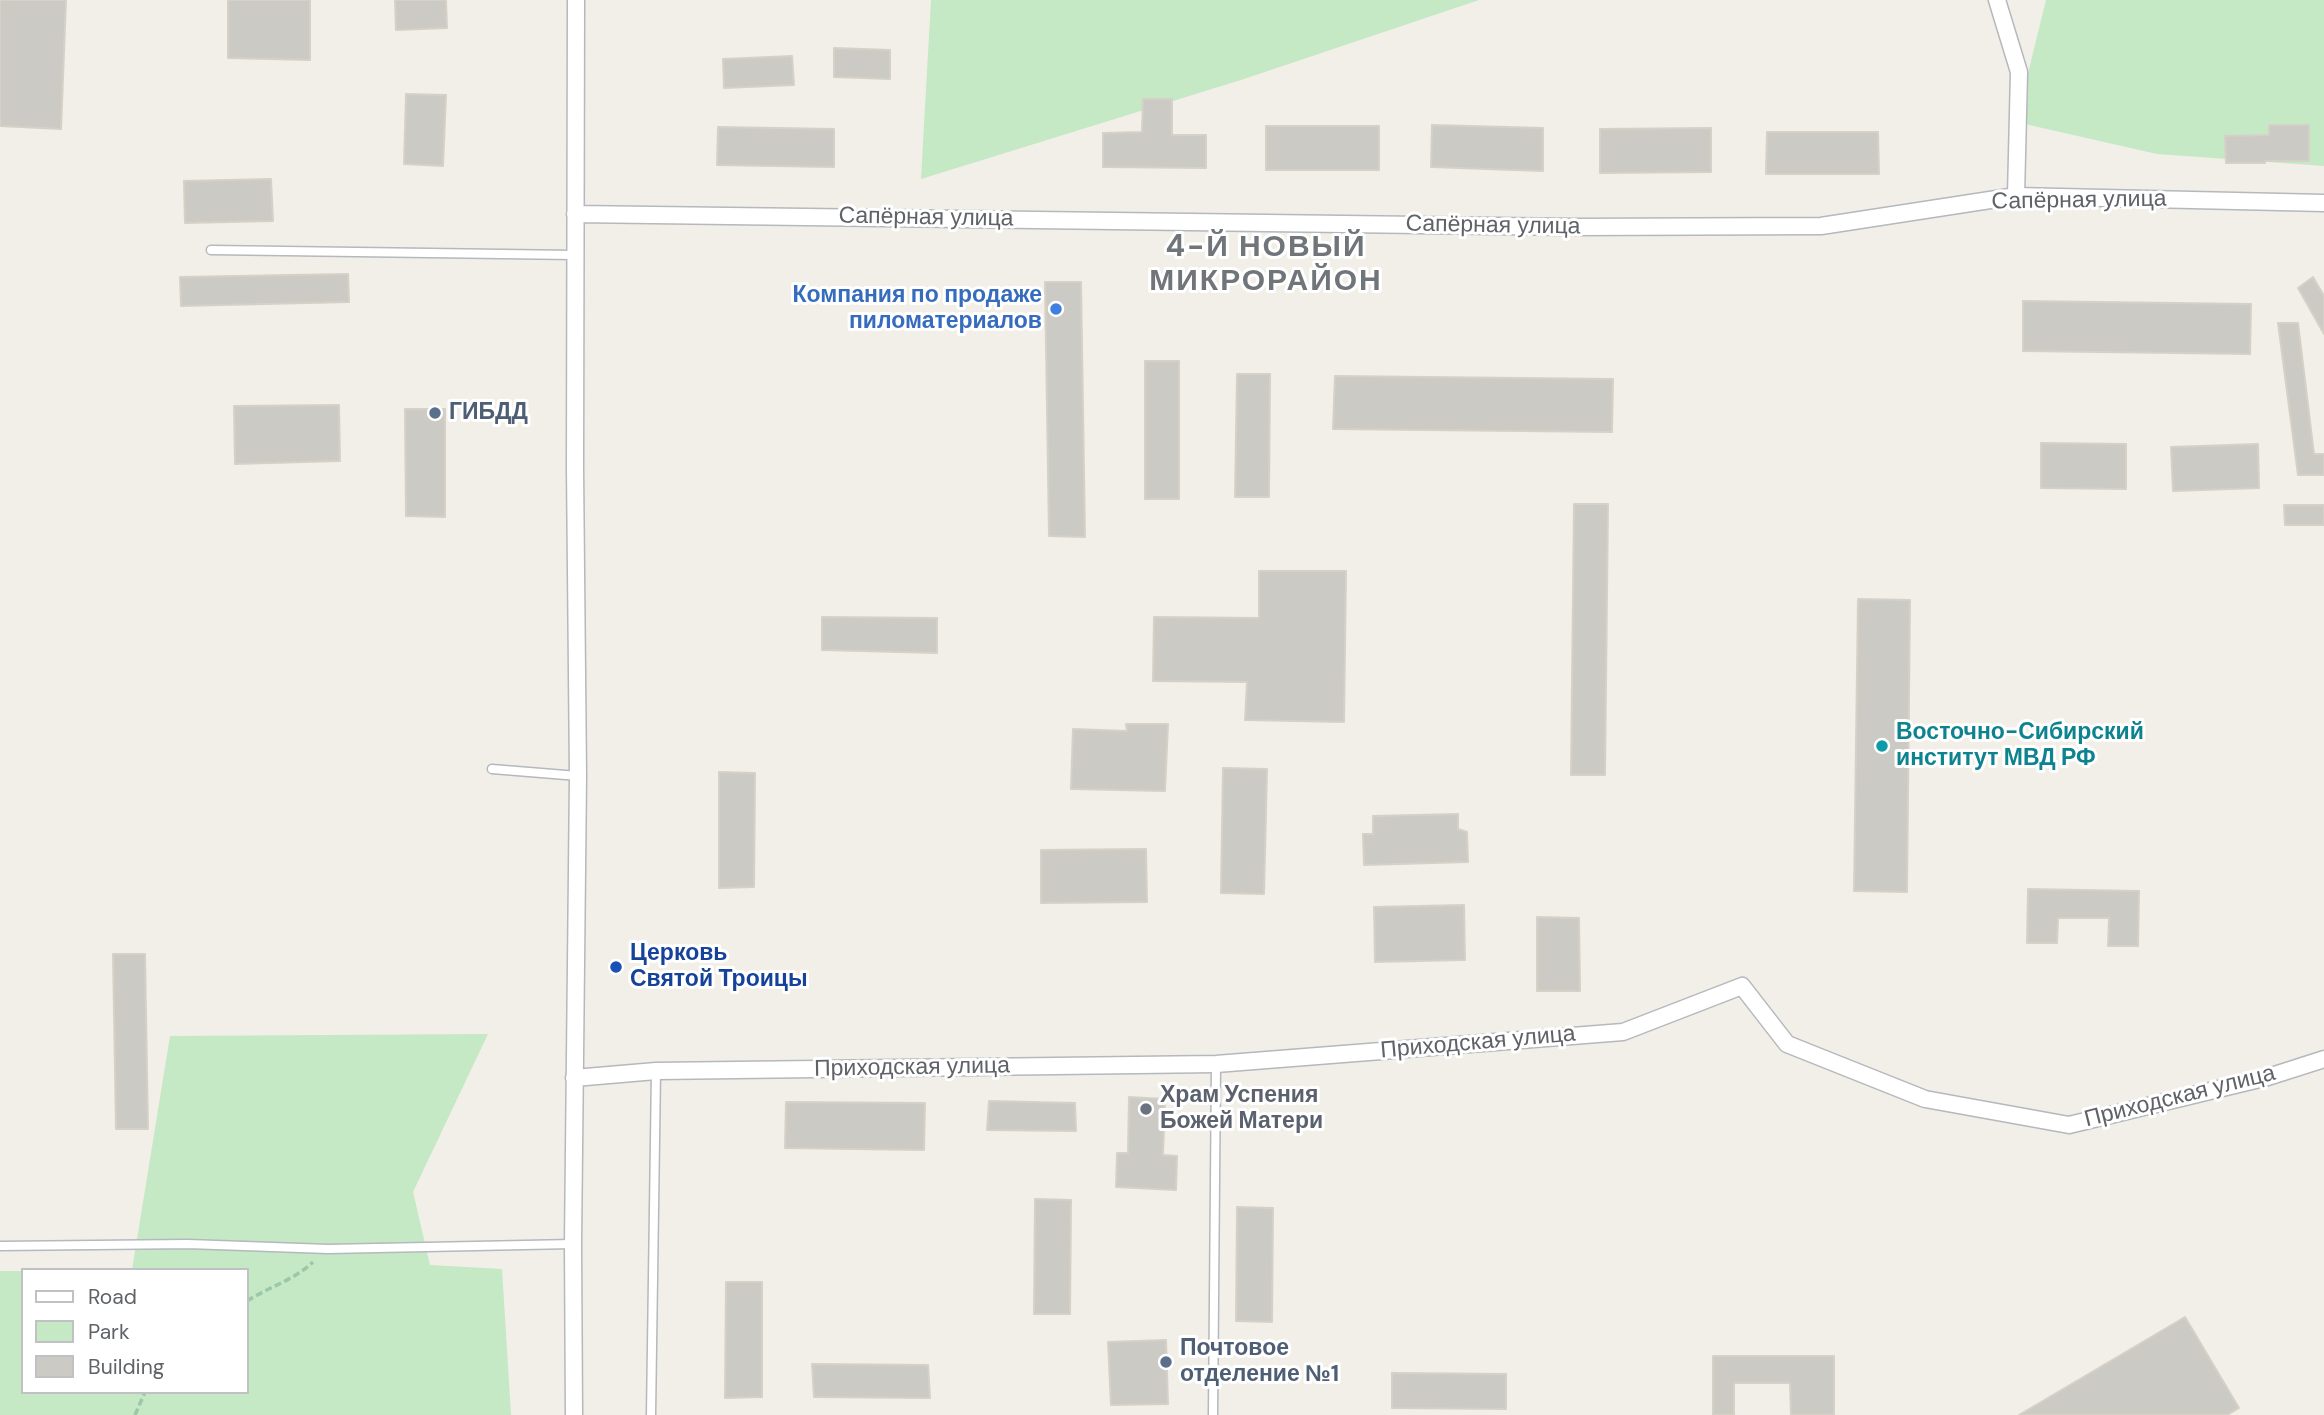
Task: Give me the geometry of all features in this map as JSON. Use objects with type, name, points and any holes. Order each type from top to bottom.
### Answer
[{"type":"street","points":[[574,1415],[573,1244],[579,776],[575,468],[576,0]]},
{"type":"street","points":[[1997,0],[2019,72],[2016,197]]},
{"type":"street","name":"Сапёрная улица","points":[[575,214],[1574,228],[1821,226],[2016,197],[2324,203]]},
{"type":"street","name":"Приходская улица","points":[[575,1078],[656,1071],[1216,1064],[1623,1032],[1742,986],[1787,1044],[1925,1099],[2069,1125],[2268,1077],[2324,1059]]},
{"type":"lane","points":[[211,250],[575,255]]},
{"type":"lane","points":[[492,769],[579,776]]},
{"type":"lane","points":[[1213,1415],[1216,1064]]},
{"type":"lane","points":[[652,1415],[656,1071]]},
{"type":"lane","points":[[0,1246],[188,1244],[328,1249],[573,1244]]},
{"type":"path","points":[[248,1300],[298,1276],[328,1249]]},
{"type":"path","points":[[135,1415],[144,1394]]},
{"type":"green space","points":[[931,0],[1479,0],[1244,79],[921,179]]},
{"type":"green space","points":[[2046,0],[2324,0],[2324,166],[2157,154],[2016,122]]},
{"type":"green space","points":[[488,1034],[413,1192],[430,1265],[502,1269],[511,1415],[0,1415],[0,1271],[21,1271],[21,1394],[248,1394],[248,1268],[132,1268],[170,1036]]},
{"type":"building","points":[[0,0],[66,0],[61,129],[0,126]]},
{"type":"building","points":[[228,0],[310,0],[310,60],[228,58]]},
{"type":"building","points":[[395,0],[446,0],[447,28],[396,30]]},
{"type":"building","points":[[834,48],[890,50],[890,79],[834,77]]},
{"type":"building","points":[[792,56],[794,85],[724,88],[723,59]]},
{"type":"building","points":[[406,94],[446,95],[443,166],[404,164]]},
{"type":"building","points":[[1143,99],[1172,99],[1172,135],[1206,135],[1206,168],[1103,167],[1103,133],[1142,132]]},
{"type":"building","points":[[1432,125],[1543,128],[1543,171],[1431,167]]},
{"type":"building","points":[[2269,125],[2309,125],[2309,161],[2226,163],[2225,136],[2269,135]]},
{"type":"building","points":[[1266,126],[1379,126],[1379,170],[1266,170]]},
{"type":"building","points":[[718,127],[834,129],[834,167],[717,165]]},
{"type":"building","points":[[1711,128],[1711,172],[1600,173],[1600,129]]},
{"type":"building","points":[[1767,132],[1878,132],[1879,174],[1766,174]]},
{"type":"building","points":[[271,179],[273,221],[185,223],[184,181]]},
{"type":"building","points":[[348,274],[349,302],[181,306],[180,277]]},
{"type":"building","points":[[2313,277],[2324,296],[2324,334],[2298,288]]},
{"type":"building","points":[[1045,282],[1081,282],[1085,537],[1049,536]]},
{"type":"building","points":[[2023,301],[2251,304],[2250,354],[2023,351]]},
{"type":"building","points":[[2278,323],[2298,323],[2314,454],[2324,454],[2324,475],[2298,475]]},
{"type":"building","points":[[1145,361],[1179,361],[1179,499],[1145,499]]},
{"type":"building","points":[[1237,374],[1270,374],[1269,497],[1235,497]]},
{"type":"building","points":[[1335,376],[1613,379],[1612,432],[1333,429]]},
{"type":"building","points":[[339,405],[340,461],[235,464],[234,406]]},
{"type":"building","points":[[405,409],[445,409],[445,517],[406,516]]},
{"type":"building","points":[[2041,443],[2126,444],[2126,489],[2041,488]]},
{"type":"building","points":[[2258,444],[2259,488],[2173,491],[2171,447]]},
{"type":"building","points":[[1574,504],[1608,504],[1605,775],[1571,775]]},
{"type":"building","points":[[2284,505],[2324,505],[2324,525],[2285,525]]},
{"type":"building","points":[[1259,571],[1346,571],[1344,722],[1245,720],[1247,682],[1153,681],[1154,617],[1259,618]]},
{"type":"building","name":"Восточно-Сибирский институт МВД РФ","points":[[1858,599],[1910,600],[1907,892],[1854,891]]},
{"type":"building","points":[[822,617],[937,618],[937,653],[822,650]]},
{"type":"building","points":[[1126,724],[1168,724],[1165,791],[1071,789],[1073,729],[1127,731]]},
{"type":"building","points":[[1223,768],[1267,769],[1264,894],[1221,893]]},
{"type":"building","points":[[719,772],[755,773],[754,887],[719,888]]},
{"type":"building","points":[[1458,814],[1458,829],[1467,832],[1468,862],[1364,865],[1363,834],[1373,834],[1373,816]]},
{"type":"building","points":[[1146,849],[1147,902],[1041,903],[1041,850]]},
{"type":"building","points":[[2028,889],[2139,891],[2138,946],[2108,946],[2109,918],[2058,918],[2057,943],[2027,943]]},
{"type":"building","points":[[1464,905],[1465,960],[1375,962],[1374,907]]},
{"type":"building","points":[[1537,917],[1579,918],[1580,991],[1537,991]]},
{"type":"building","points":[[113,954],[145,954],[148,1129],[116,1129]]},
{"type":"building","points":[[1129,1097],[1165,1099],[1163,1155],[1177,1156],[1176,1190],[1116,1187],[1117,1153],[1128,1153]]},
{"type":"building","points":[[989,1101],[1075,1103],[1076,1131],[987,1130]]},
{"type":"building","points":[[786,1102],[925,1103],[924,1150],[785,1148]]},
{"type":"building","points":[[1035,1199],[1071,1200],[1070,1314],[1034,1314]]},
{"type":"building","points":[[1237,1207],[1273,1208],[1272,1322],[1236,1321]]},
{"type":"building","points":[[726,1282],[762,1282],[762,1397],[725,1398]]},
{"type":"building","points":[[2185,1317],[2239,1408],[2227,1415],[2019,1415]]},
{"type":"building","points":[[1166,1340],[1168,1404],[1111,1405],[1108,1342]]},
{"type":"building","points":[[1713,1356],[1834,1356],[1834,1415],[1791,1415],[1790,1383],[1734,1383],[1734,1415],[1713,1415]]},
{"type":"building","points":[[812,1364],[928,1365],[930,1398],[814,1397]]},
{"type":"building","points":[[1392,1373],[1506,1374],[1506,1409],[1392,1408]]},
{"type":"place","name":"Компания по продаже пиломатериалов","points":[[1056,309]]},
{"type":"place","name":"ГИБДД","points":[[435,413]]},
{"type":"place","name":"Восточно-Сибирский институт МВД РФ","points":[[1882,746]]},
{"type":"place","name":"Церковь Святой Троицы","points":[[616,967]]},
{"type":"place","name":"Храм Успения Божей Матери","points":[[1146,1109]]},
{"type":"place","name":"Почтовое отделение №1","points":[[1166,1362]]},
{"type":"district","name":"4-Й НОВЫЙ МИКРОРАЙОН","points":[[1266,265]]}]
